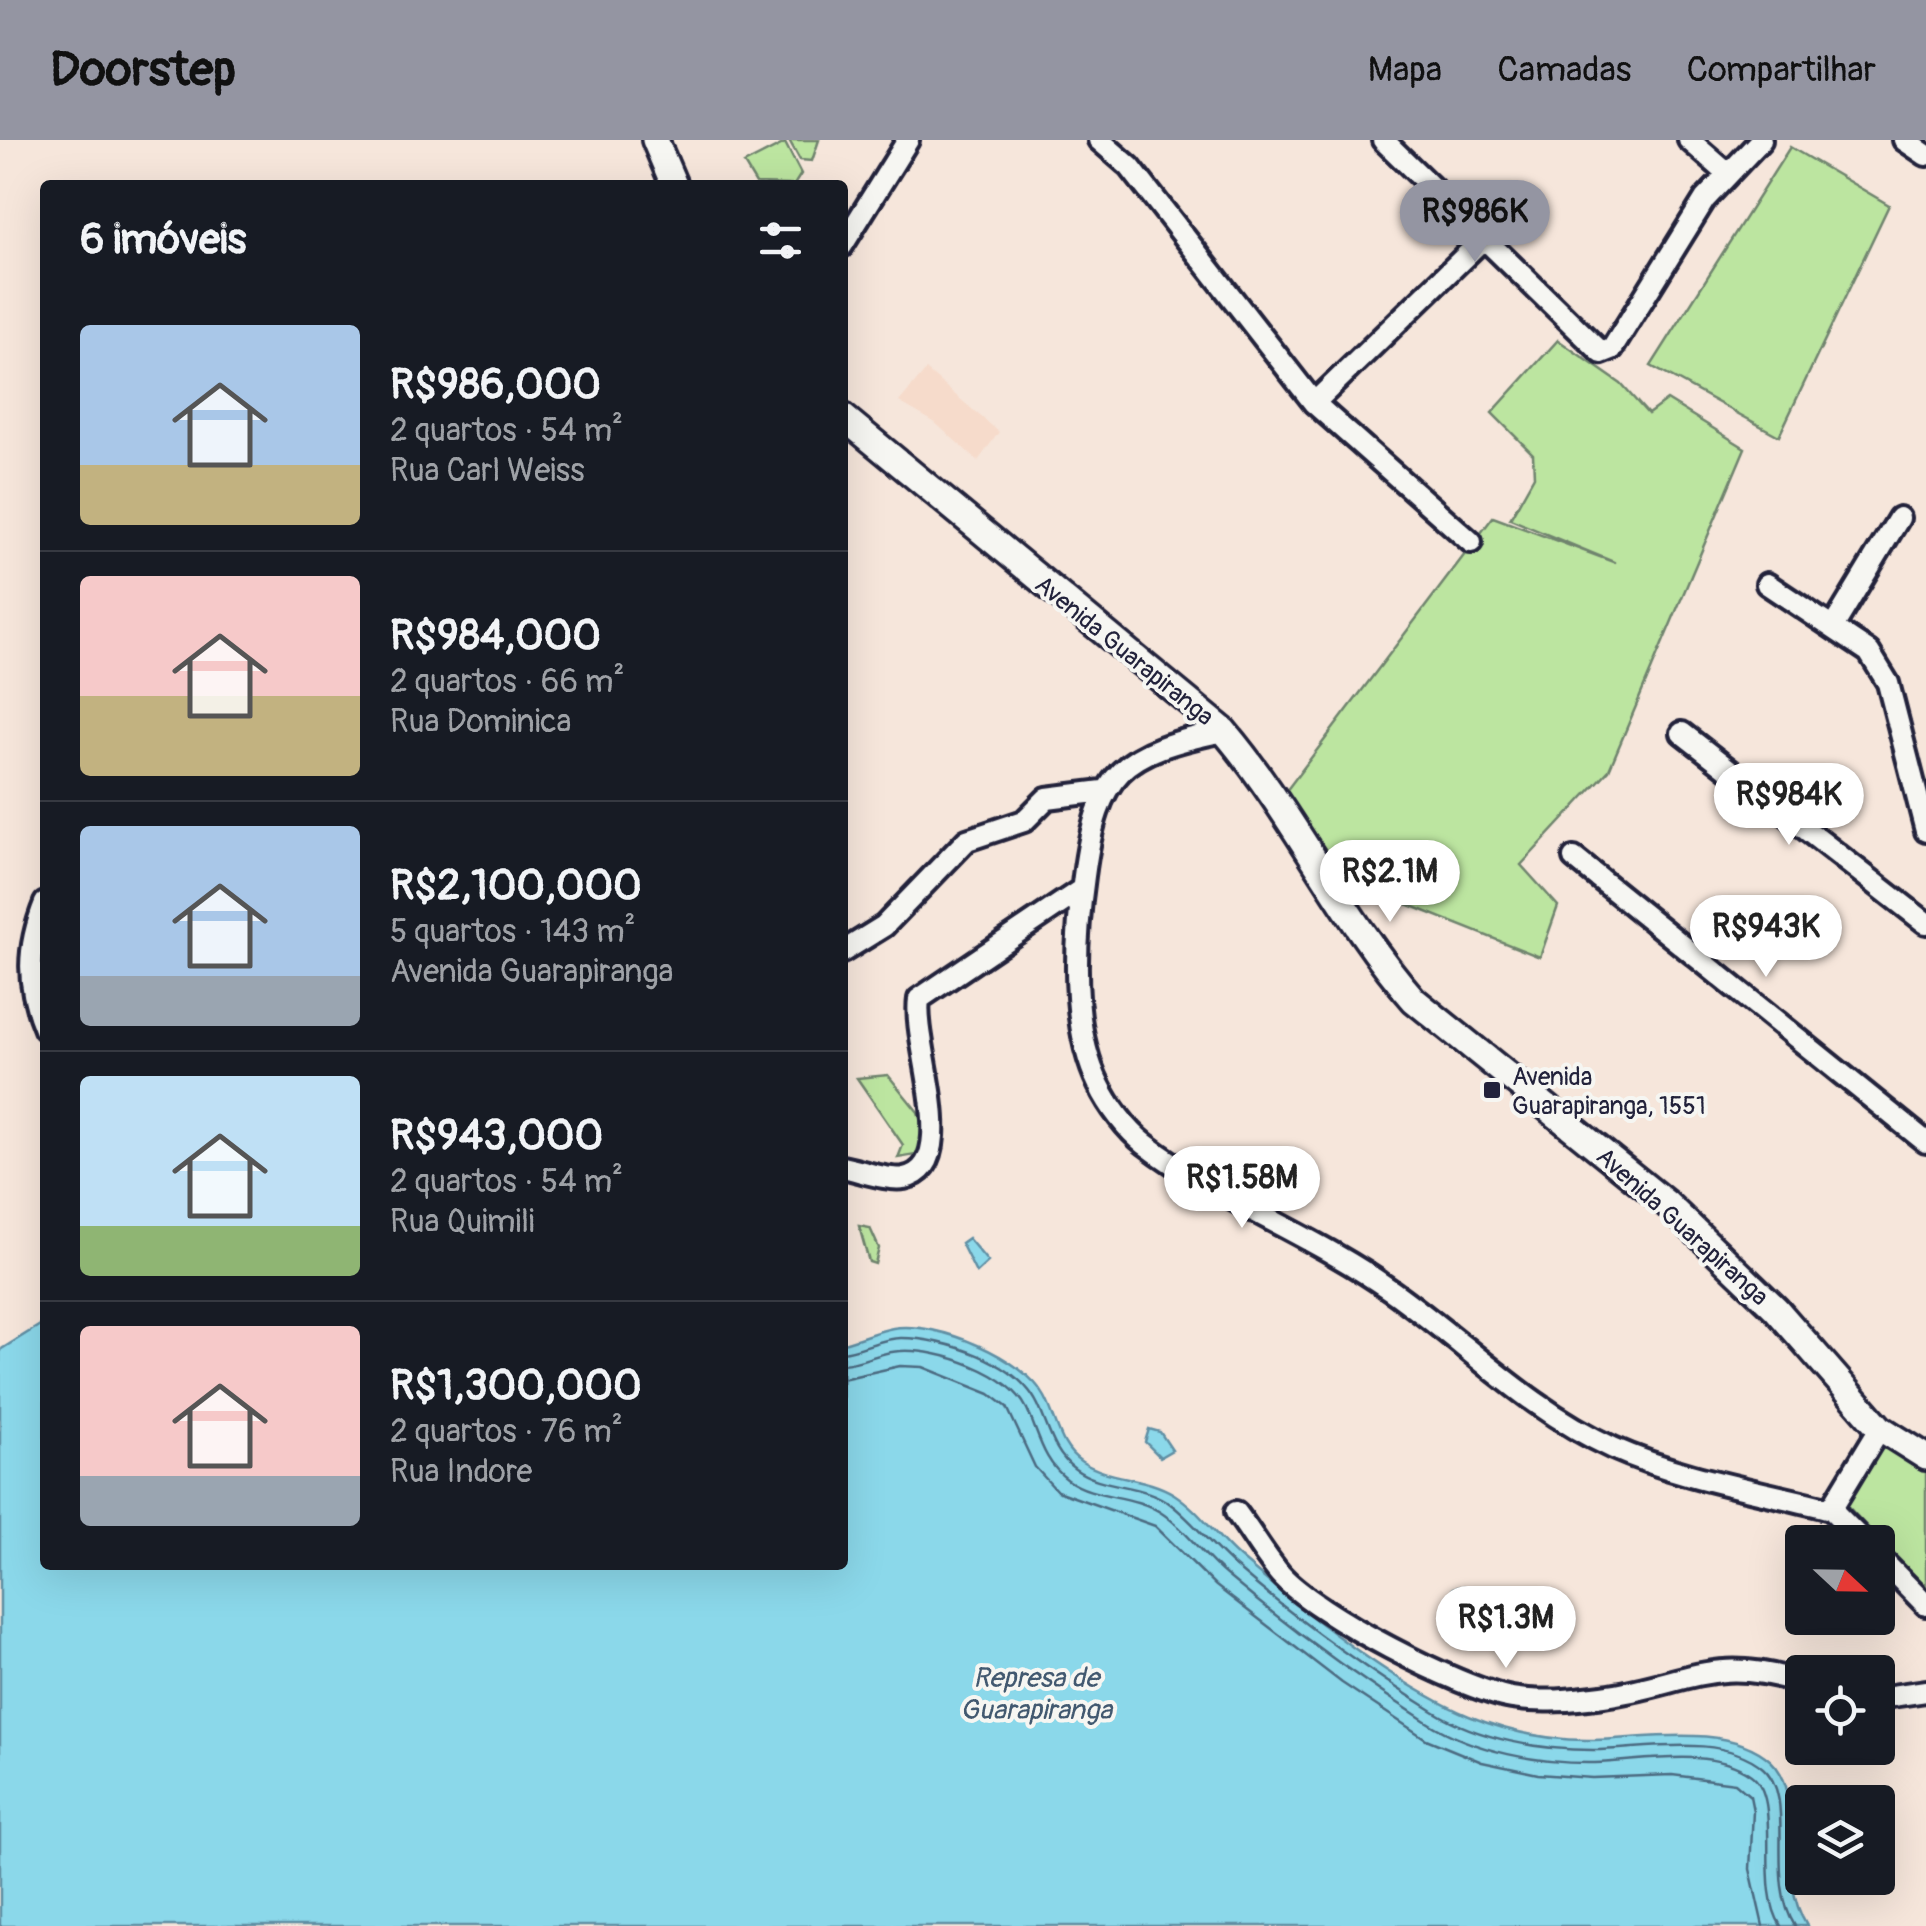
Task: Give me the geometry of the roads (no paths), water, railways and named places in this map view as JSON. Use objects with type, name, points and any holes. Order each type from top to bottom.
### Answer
[{"type":"main road","points":[[655,140],[672,180]]},
{"type":"main road","name":"Avenida Guarapiranga","points":[[848,425],[1142,659],[1224,731],[1260,774],[1383,965],[1414,1000],[1696,1231],[1776,1309],[1880,1428],[1926,1457]]},
{"type":"street","points":[[848,236],[908,140]]},
{"type":"street","points":[[1099,140],[1130,167],[1314,403],[1470,542]]},
{"type":"street","points":[[1383,140],[1602,353],[1612,349],[1705,199],[1760,140]]},
{"type":"street","points":[[1688,140],[1727,172]]},
{"type":"street","points":[[1904,140],[1926,155]]},
{"type":"street","points":[[1314,403],[1484,238]]},
{"type":"street","points":[[1833,627],[1899,518]]},
{"type":"street","points":[[1767,584],[1869,652],[1888,683],[1926,831]]},
{"type":"street","points":[[1224,731],[1158,748],[1130,762],[1103,791],[1094,814],[1082,889],[1079,978],[1088,1054],[1098,1084],[1141,1141],[1392,1290],[1532,1403],[1584,1434],[1618,1450],[1698,1476],[1831,1510],[1846,1525]]},
{"type":"street","points":[[1682,733],[1926,923]]},
{"type":"street","points":[[848,948],[884,926],[968,840],[1024,821],[1047,798],[1103,791]]},
{"type":"street","points":[[1574,858],[1926,1142]]},
{"type":"street","points":[[848,1168],[903,1178],[925,1162],[932,1152],[936,1120],[922,1064],[919,1000],[1082,889]]},
{"type":"street","points":[[40,921],[28,965],[40,1017]]},
{"type":"street","points":[[1831,1510],[1880,1428]]},
{"type":"street","points":[[1236,1512],[1281,1576],[1312,1600],[1360,1631],[1482,1690],[1529,1701],[1566,1700],[1730,1668],[1785,1679]]},
{"type":"street","points":[[1895,1573],[1926,1605]]},
{"type":"street","points":[[1895,1696],[1926,1691]]},
{"type":"water","points":[[968,1238],[988,1262],[976,1273],[961,1243]]},
{"type":"water","name":"Represa de Guarapiranga","points":[[40,1325],[40,1570],[848,1570],[848,1342],[893,1328],[912,1327],[955,1336],[1000,1356],[1034,1383],[1074,1456],[1093,1468],[1174,1494],[1239,1557],[1320,1622],[1380,1666],[1440,1702],[1484,1722],[1530,1734],[1578,1740],[1710,1737],[1733,1741],[1771,1761],[1785,1785],[1785,1895],[1795,1895],[1807,1926],[0,1926],[0,1350]]},
{"type":"water","points":[[1149,1429],[1160,1432],[1172,1450],[1160,1457],[1145,1442]]},
{"type":"water","points":[[1464,1586],[1478,1591],[1477,1601],[1467,1606],[1451,1597],[1453,1588]]},
{"type":"place","name":"Avenida Guarapiranga, 1551","points":[[1492,1090]]}]
